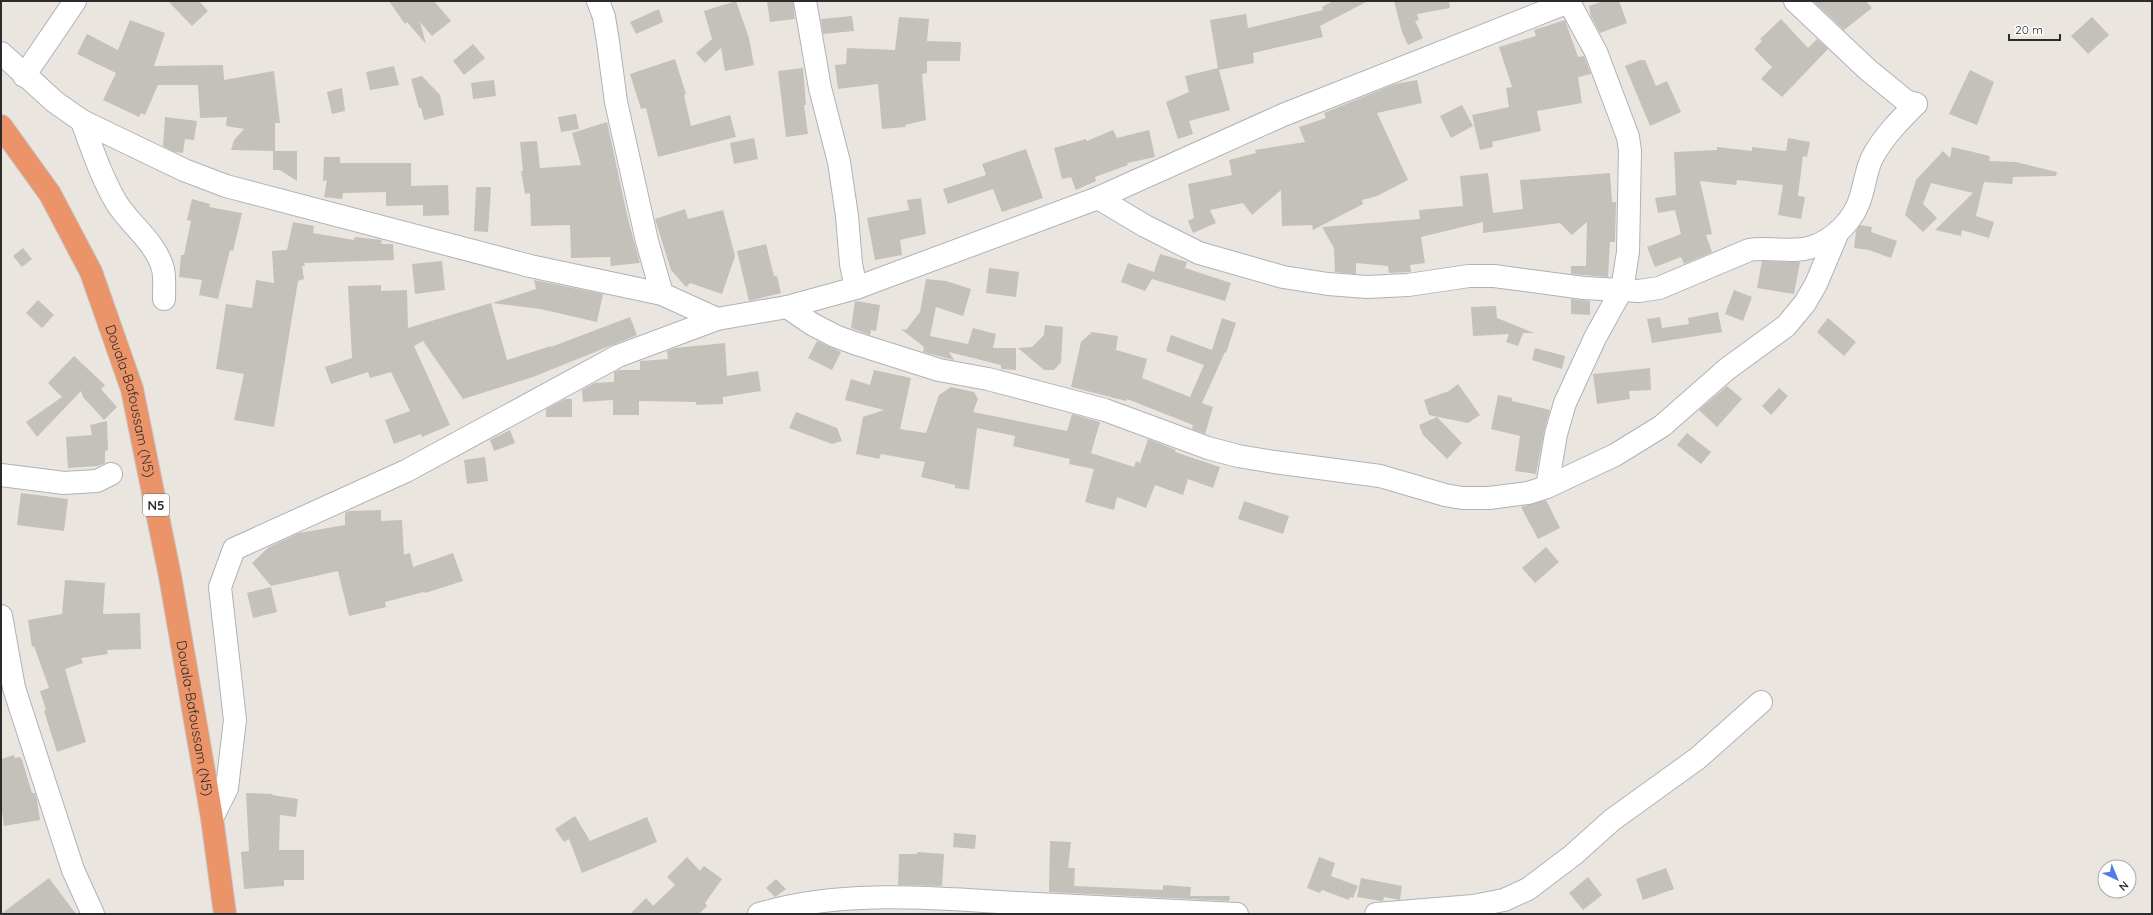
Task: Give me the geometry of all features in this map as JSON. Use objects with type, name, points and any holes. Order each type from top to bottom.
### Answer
[{"type":"highway","name":"Douala-Bafoussam (N5)","points":[[1,126],[50,194],[91,272],[132,389],[170,576],[212,818],[225,914]]},
{"type":"street","points":[[24,76],[75,1]]},
{"type":"street","points":[[598,1],[604,17],[616,102],[647,241],[662,294]]},
{"type":"street","points":[[805,1],[820,88],[839,162],[847,216],[851,264],[856,288]]},
{"type":"street","points":[[787,307],[812,324],[835,336],[918,364],[939,370],[988,379],[1105,410],[1208,448],[1238,456],[1358,471],[1445,495],[1462,498],[1489,498],[1516,495],[1547,487],[1615,455],[1662,426],[1727,369],[1786,326],[1805,303],[1816,284],[1838,232],[1849,219],[1861,198],[1867,169],[1880,144],[1895,125],[1916,104],[1906,102],[1795,1]]},
{"type":"street","points":[[212,818],[227,788],[235,720],[220,587],[234,549],[406,471],[618,356],[717,319],[787,307],[856,288],[1098,198],[1282,115],[1570,2],[1601,62],[1628,137],[1630,151],[1628,252],[1622,289],[1595,338],[1565,403],[1556,434],[1547,487]]},
{"type":"street","points":[[1,53],[24,76],[55,102],[82,121],[184,170],[226,186],[523,264],[662,294],[717,319]]},
{"type":"street","points":[[82,121],[94,156],[107,185],[124,214],[152,246],[158,257],[163,270],[164,299]]},
{"type":"street","points":[[1098,198],[1145,226],[1199,253],[1233,264],[1302,280],[1367,287],[1408,284],[1469,276],[1494,276],[1584,288],[1639,291],[1659,288],[1749,250],[1762,247],[1799,250],[1822,242],[1838,232]]},
{"type":"street","points":[[1,475],[64,483],[97,481],[111,474]]},
{"type":"street","points":[[1,616],[8,690],[73,870],[93,914]]},
{"type":"street","points":[[1376,914],[1473,906],[1504,900],[1528,889],[1573,854],[1612,820],[1698,758],[1761,702]]},
{"type":"street","points":[[760,914],[788,905],[834,899],[938,898],[1238,914]]},
{"type":"building","points":[[168,1],[199,1],[208,11],[192,26]]},
{"type":"building","points":[[389,1],[434,1],[451,21],[432,36],[420,22],[426,44],[407,22],[405,24]]},
{"type":"building","points":[[736,1],[749,38],[754,65],[725,71],[721,48],[705,63],[696,53],[712,39],[704,11]]},
{"type":"building","points":[[767,1],[793,1],[795,19],[770,22]]},
{"type":"building","points":[[1333,1],[1368,1],[1320,26],[1323,37],[1253,53],[1254,63],[1219,70],[1230,110],[1189,121],[1193,134],[1178,139],[1166,102],[1189,92],[1185,76],[1218,68],[1210,20],[1246,14],[1248,28],[1323,10],[1322,7]]},
{"type":"building","points":[[1394,1],[1449,1],[1450,8],[1417,14],[1419,20],[1415,21],[1423,38],[1408,45],[1402,32]]},
{"type":"building","points":[[1603,1],[1619,1],[1627,23],[1600,33],[1591,16],[1589,6]]},
{"type":"building","points":[[1813,1],[1866,1],[1872,8],[1844,30]]},
{"type":"building","points":[[659,9],[663,22],[636,34],[630,22]]},
{"type":"building","points":[[852,16],[854,31],[823,34],[821,19]]},
{"type":"building","points":[[899,17],[929,19],[927,41],[961,42],[960,61],[927,61],[927,73],[922,74],[926,120],[905,125],[906,127],[882,129],[878,84],[838,89],[835,65],[846,64],[847,48],[895,50]]},
{"type":"building","points":[[2092,17],[2109,35],[2088,54],[2071,36]]},
{"type":"building","points":[[1781,19],[1808,48],[1817,39],[1828,49],[1782,97],[1761,79],[1772,67],[1754,49],[1762,41],[1760,39]]},
{"type":"building","points":[[130,20],[165,33],[154,66],[223,65],[224,80],[274,71],[280,123],[275,123],[275,151],[231,150],[234,140],[244,129],[226,126],[227,117],[200,118],[198,85],[158,85],[145,115],[141,113],[139,117],[103,100],[116,73],[77,54],[87,34],[118,50]]},
{"type":"building","points":[[1565,20],[1578,57],[1584,56],[1591,74],[1578,77],[1582,103],[1537,111],[1541,131],[1492,142],[1493,147],[1480,150],[1472,115],[1509,107],[1506,88],[1512,87],[1499,47],[1536,36],[1534,30]]},
{"type":"building","points":[[473,44],[485,58],[464,75],[453,61]]},
{"type":"building","points":[[675,59],[686,94],[684,95],[691,126],[730,115],[736,137],[658,157],[646,108],[641,109],[630,74]]},
{"type":"building","points":[[1640,60],[1645,60],[1656,86],[1667,81],[1681,112],[1650,126],[1625,66]]},
{"type":"building","points":[[394,66],[399,85],[370,90],[366,72]]},
{"type":"building","points":[[803,68],[806,105],[804,105],[808,134],[786,137],[778,71]]},
{"type":"building","points":[[1970,70],[1994,82],[1977,125],[1949,114]]},
{"type":"building","points":[[422,76],[440,95],[444,115],[424,120],[411,79]]},
{"type":"building","points":[[494,80],[496,96],[473,99],[471,83]]},
{"type":"building","points":[[1417,80],[1422,103],[1377,113],[1408,180],[1377,196],[1362,200],[1363,204],[1313,230],[1312,225],[1282,226],[1281,190],[1252,215],[1243,203],[1210,210],[1216,223],[1193,233],[1188,221],[1194,218],[1188,184],[1232,175],[1229,160],[1256,153],[1255,150],[1305,142],[1299,127],[1326,118],[1324,113],[1395,84]]},
{"type":"building","points":[[342,88],[345,111],[332,114],[327,92]]},
{"type":"building","points":[[1462,105],[1473,126],[1451,138],[1440,116]]},
{"type":"building","points":[[576,114],[579,129],[561,132],[558,117]]},
{"type":"building","points":[[165,117],[197,121],[194,140],[185,139],[183,153],[174,152],[163,146]]},
{"type":"building","points":[[607,122],[628,219],[640,263],[611,266],[610,257],[571,258],[570,225],[531,226],[530,193],[525,194],[521,171],[523,171],[520,142],[537,141],[540,168],[581,165],[572,133]]},
{"type":"building","points":[[1113,130],[1117,138],[1149,130],[1155,157],[1127,163],[1128,165],[1095,177],[1096,181],[1076,190],[1071,177],[1062,179],[1054,148],[1086,139],[1087,141]]},
{"type":"building","points":[[754,138],[758,159],[734,164],[730,143]]},
{"type":"building","points":[[1788,138],[1810,142],[1807,157],[1803,156],[1798,196],[1805,197],[1801,219],[1778,215],[1783,185],[1737,180],[1736,185],[1700,181],[1712,234],[1706,235],[1712,252],[1684,264],[1681,257],[1655,267],[1647,247],[1681,234],[1675,210],[1658,213],[1655,198],[1676,195],[1674,152],[1717,150],[1717,147],[1752,151],[1752,147],[1786,151]]},
{"type":"building","points":[[1952,147],[1990,156],[1989,161],[2016,162],[2057,172],[2056,176],[2013,177],[2012,184],[1984,182],[1976,216],[1994,222],[1989,238],[1962,230],[1961,236],[1935,230],[1973,193],[1931,183],[1923,204],[1937,218],[1923,232],[1905,215],[1916,180],[1943,151],[1950,158]]},
{"type":"building","points":[[1026,149],[1043,198],[1002,212],[993,189],[948,204],[943,189],[986,175],[982,164]]},
{"type":"building","points":[[273,151],[297,151],[297,181],[280,170],[273,170]]},
{"type":"building","points":[[324,157],[340,157],[340,163],[411,163],[411,186],[448,185],[449,215],[423,216],[423,205],[386,206],[386,192],[343,193],[342,199],[324,197],[327,180],[323,181]]},
{"type":"building","points":[[1488,173],[1493,213],[1523,209],[1520,180],[1610,173],[1612,202],[1616,202],[1615,242],[1610,242],[1608,277],[1571,274],[1571,266],[1586,266],[1587,222],[1572,235],[1560,223],[1483,233],[1483,222],[1421,237],[1425,263],[1410,265],[1411,272],[1389,273],[1388,266],[1356,263],[1356,274],[1335,272],[1334,248],[1322,227],[1420,219],[1419,210],[1463,206],[1460,176]]},
{"type":"building","points":[[476,187],[491,187],[488,232],[474,231]]},
{"type":"building","points":[[921,198],[926,234],[900,240],[902,255],[875,260],[867,218],[909,210],[907,200]]},
{"type":"building","points":[[192,199],[210,204],[209,207],[242,213],[233,251],[230,250],[218,299],[199,295],[202,280],[179,277],[181,255],[184,255],[191,221],[187,220]]},
{"type":"building","points":[[685,209],[688,219],[723,210],[735,256],[722,294],[690,283],[686,287],[671,270],[655,219]]},
{"type":"building","points":[[293,222],[314,226],[313,233],[354,240],[355,237],[382,240],[381,244],[393,244],[394,260],[304,263],[305,266],[302,266],[304,279],[298,281],[274,427],[234,420],[244,374],[216,369],[226,304],[252,308],[256,280],[274,283],[272,251],[287,250]]},
{"type":"building","points":[[1860,225],[1872,227],[1871,232],[1897,241],[1891,258],[1869,250],[1854,248],[1856,231]]},
{"type":"building","points":[[766,244],[774,276],[777,276],[781,293],[749,301],[737,251]]},
{"type":"building","points":[[23,248],[32,259],[22,267],[13,256]]},
{"type":"building","points":[[1160,254],[1187,262],[1185,268],[1231,283],[1225,301],[1152,279],[1145,291],[1121,282],[1128,263],[1154,272]]},
{"type":"building","points":[[442,261],[445,290],[415,294],[412,264]]},
{"type":"building","points":[[1762,261],[1800,262],[1794,294],[1757,288]]},
{"type":"building","points":[[989,268],[1019,272],[1016,297],[986,293]]},
{"type":"building","points":[[926,279],[946,281],[971,289],[963,316],[936,307],[930,336],[968,344],[973,328],[996,334],[993,348],[1016,348],[1016,370],[1001,369],[1001,365],[949,352],[954,360],[923,352],[924,347],[901,329],[906,330],[920,312]]},
{"type":"building","points":[[534,280],[603,294],[597,322],[540,309],[492,303],[536,289]]},
{"type":"building","points":[[381,285],[381,291],[407,290],[408,328],[491,303],[507,360],[551,347],[630,317],[637,335],[533,377],[463,399],[423,341],[414,346],[450,425],[422,437],[421,434],[394,444],[385,420],[410,411],[391,372],[370,378],[368,372],[331,384],[325,367],[352,358],[348,286]]},
{"type":"building","points":[[1734,290],[1752,297],[1743,321],[1725,314]]},
{"type":"building","points":[[1571,299],[1590,301],[1590,315],[1571,314]]},
{"type":"building","points":[[38,300],[54,315],[42,328],[26,313]]},
{"type":"building","points":[[855,301],[880,305],[876,331],[871,330],[870,335],[851,328]]},
{"type":"building","points":[[1496,306],[1497,318],[1534,333],[1523,333],[1518,346],[1506,342],[1509,334],[1473,336],[1471,307]]},
{"type":"building","points":[[1718,312],[1722,332],[1652,343],[1647,319],[1660,317],[1662,328],[1689,324],[1688,318]]},
{"type":"building","points":[[1222,318],[1236,323],[1226,353],[1225,352],[1202,403],[1213,407],[1205,434],[1192,429],[1193,425],[1127,399],[1126,401],[1071,387],[1081,342],[1092,332],[1118,336],[1116,350],[1147,359],[1142,378],[1190,397],[1204,365],[1166,351],[1171,335],[1212,350]]},
{"type":"building","points":[[1828,318],[1856,342],[1844,356],[1817,332]]},
{"type":"building","points":[[1045,325],[1063,327],[1061,362],[1054,370],[1044,370],[1018,348],[1032,347],[1044,335]]},
{"type":"building","points":[[817,341],[841,352],[832,370],[808,358]]},
{"type":"building","points":[[725,343],[727,376],[758,371],[761,391],[723,397],[723,404],[696,405],[696,402],[639,401],[639,415],[613,415],[613,400],[583,402],[582,390],[595,383],[614,382],[614,372],[619,370],[640,370],[640,361],[668,359],[667,351],[675,348]]},
{"type":"building","points":[[1535,348],[1565,356],[1562,369],[1532,360]]},
{"type":"building","points":[[74,356],[105,385],[101,389],[117,407],[104,420],[83,397],[81,391],[37,437],[26,422],[62,397],[48,383]]},
{"type":"building","points":[[1650,368],[1651,390],[1629,391],[1630,399],[1597,404],[1593,374]]},
{"type":"building","points":[[874,370],[911,378],[900,429],[926,433],[939,395],[951,387],[974,392],[978,399],[973,412],[1067,431],[1072,414],[1100,422],[1091,453],[1134,467],[1136,461],[1140,463],[1148,439],[1176,450],[1175,452],[1220,467],[1213,488],[1188,479],[1183,495],[1155,485],[1146,508],[1117,497],[1114,510],[1085,502],[1094,469],[1069,464],[1070,459],[1013,446],[1015,436],[977,428],[969,490],[955,488],[955,485],[921,477],[925,462],[881,454],[879,459],[856,454],[863,417],[884,410],[845,400],[851,379],[870,385]]},
{"type":"building","points":[[1458,384],[1480,415],[1468,423],[1429,415],[1424,400],[1449,391]]},
{"type":"building","points":[[1727,386],[1742,399],[1717,427],[1699,410]]},
{"type":"building","points":[[1779,388],[1788,396],[1771,415],[1762,406]]},
{"type":"building","points":[[1498,395],[1512,398],[1512,401],[1550,410],[1536,474],[1515,471],[1520,436],[1491,429]]},
{"type":"building","points":[[565,399],[572,399],[572,417],[546,417],[546,409]]},
{"type":"building","points":[[796,412],[837,428],[842,441],[832,444],[789,428]]},
{"type":"building","points":[[1437,417],[1462,443],[1447,459],[1423,435],[1419,425]]},
{"type":"building","points":[[107,421],[108,450],[105,451],[105,463],[98,466],[68,468],[66,437],[92,435],[90,425]]},
{"type":"building","points":[[510,430],[515,443],[494,451],[490,440]]},
{"type":"building","points":[[1687,433],[1711,452],[1701,464],[1677,445]]},
{"type":"building","points":[[485,457],[488,481],[467,484],[464,460]]},
{"type":"building","points":[[21,493],[68,499],[64,531],[17,525]]},
{"type":"building","points":[[1546,500],[1560,528],[1538,539],[1521,507]]},
{"type":"building","points":[[1244,501],[1289,516],[1283,534],[1238,519]]},
{"type":"building","points":[[381,510],[381,521],[402,520],[404,555],[410,553],[413,567],[453,553],[463,581],[425,593],[385,602],[386,607],[349,616],[338,571],[271,586],[252,563],[269,547],[299,533],[345,525],[345,513],[349,511]]},
{"type":"building","points":[[1546,547],[1559,562],[1535,583],[1522,568]]},
{"type":"building","points":[[65,580],[105,583],[103,614],[140,613],[141,649],[107,650],[108,654],[81,658],[83,663],[65,669],[86,742],[57,752],[44,711],[46,710],[40,691],[49,688],[34,646],[32,647],[28,620],[62,614]]},
{"type":"building","points":[[271,587],[277,612],[253,618],[247,593]]},
{"type":"building","points":[[14,755],[15,758],[20,757],[22,760],[32,793],[35,793],[40,820],[4,826],[1,804],[1,759]]},
{"type":"building","points":[[246,793],[273,794],[272,795],[298,799],[296,817],[280,815],[279,850],[304,850],[304,880],[284,880],[284,886],[244,889],[241,852],[249,851]]},
{"type":"building","points":[[575,816],[590,841],[647,817],[657,842],[582,873],[569,839],[564,842],[555,829]]},
{"type":"building","points":[[954,833],[976,835],[975,849],[953,847]]},
{"type":"building","points":[[1050,841],[1071,842],[1068,868],[1075,868],[1074,886],[1163,890],[1163,885],[1191,887],[1190,896],[1230,896],[1229,901],[1049,892]]},
{"type":"building","points":[[917,852],[944,854],[942,886],[898,885],[899,854],[917,854]]},
{"type":"building","points":[[687,857],[700,871],[704,866],[722,879],[705,903],[707,906],[699,914],[630,914],[646,898],[653,906],[675,885],[667,877]]},
{"type":"building","points":[[1319,857],[1335,863],[1331,876],[1358,886],[1353,898],[1350,897],[1349,900],[1322,890],[1320,893],[1307,888]]},
{"type":"building","points":[[1666,868],[1674,889],[1643,900],[1636,879]]},
{"type":"building","points":[[1588,877],[1602,895],[1583,910],[1569,893]]},
{"type":"building","points":[[49,878],[76,914],[1,914]]},
{"type":"building","points":[[1361,878],[1402,886],[1400,900],[1384,897],[1383,901],[1381,901],[1357,897]]},
{"type":"building","points":[[776,879],[786,889],[775,897],[766,888]]}]
